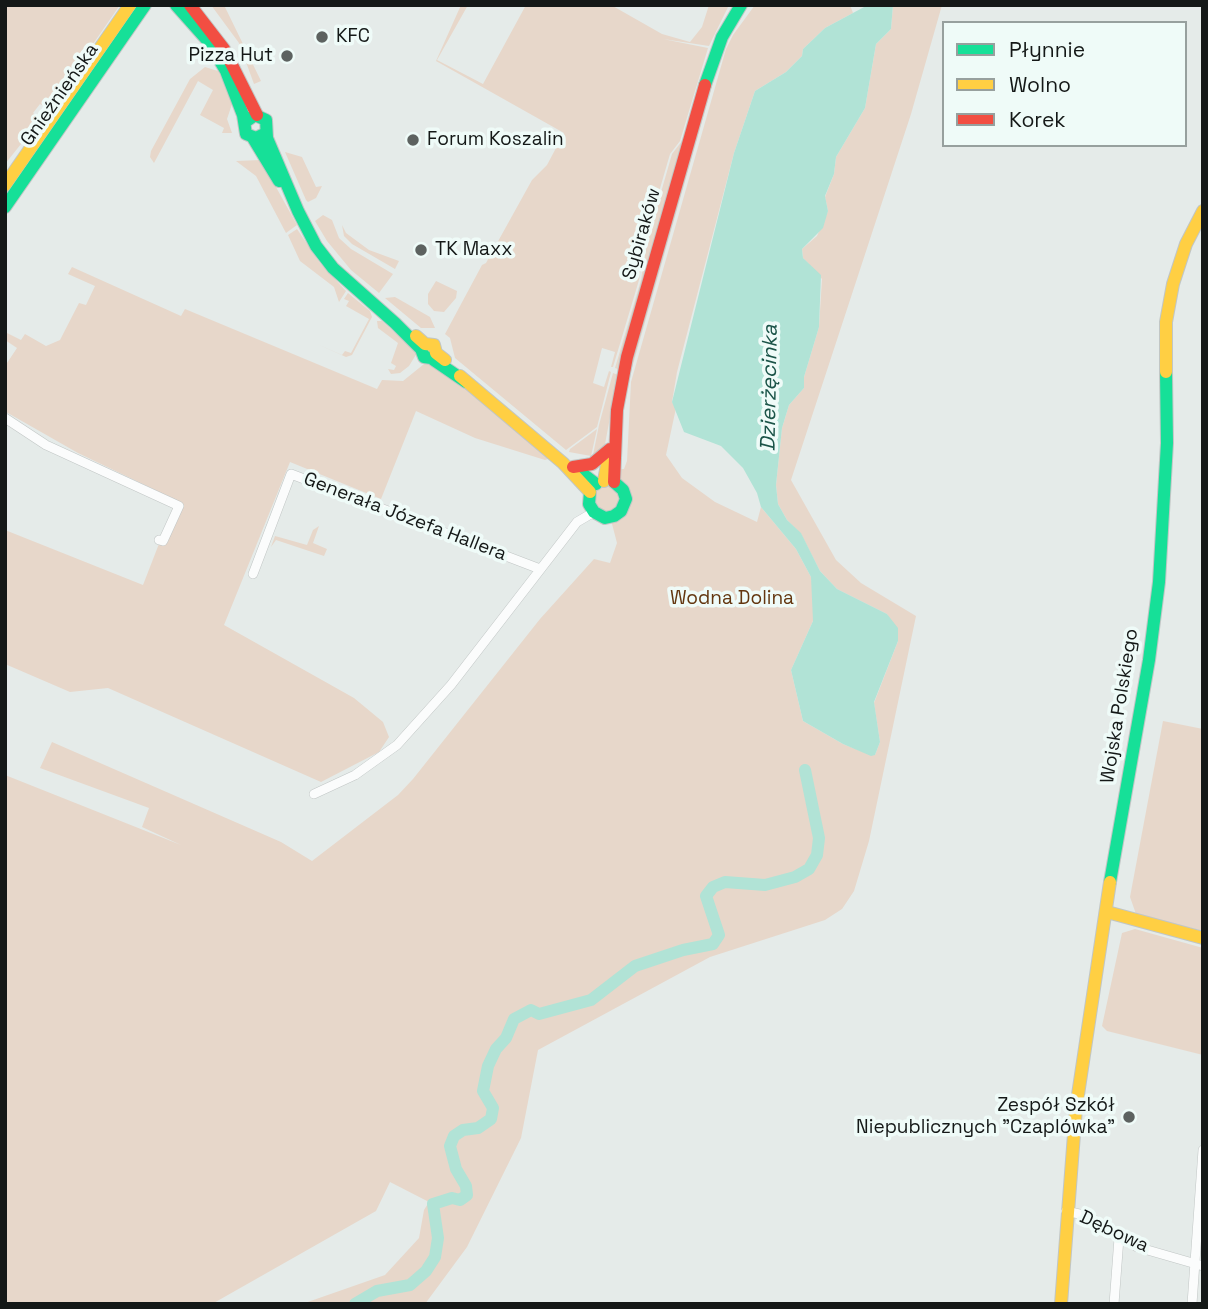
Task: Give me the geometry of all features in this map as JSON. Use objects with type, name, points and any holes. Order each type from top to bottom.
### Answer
[{"type":"street","name":"Gnieźnieńska","points":[[5,185],[130,5]]},
{"type":"street","name":"Gnieźnieńska","points":[[5,207],[145,5]]},
{"type":"street","points":[[176,5],[199,29],[218,56],[245,122],[245,131],[260,136],[309,234],[333,268],[428,351],[568,465],[601,485],[625,494],[621,511],[605,518],[594,512],[589,504],[601,485],[617,411]]},
{"type":"street","points":[[190,5],[224,49],[257,115],[266,120],[260,136]]},
{"type":"street","name":"Sybiraków","points":[[601,485],[627,357],[711,66],[724,33],[741,5]]},
{"type":"street","points":[[245,122],[257,115]]},
{"type":"street","name":"Wojska Polskiego","points":[[1061,1304],[1066,1211],[1076,1108],[1149,660],[1159,582],[1167,443],[1167,322],[1173,284],[1186,244],[1203,211]]},
{"type":"street","points":[[5,418],[70,457],[179,506],[163,541],[159,540]]},
{"type":"street","points":[[568,465],[592,464],[610,449]]},
{"type":"street","name":"Generała Józefa Hallera","points":[[253,573],[291,474],[540,569]]},
{"type":"street","points":[[314,794],[355,775],[397,745],[451,685],[577,522],[594,512]]},
{"type":"street","points":[[1107,912],[1203,938]]},
{"type":"street","points":[[1192,1304],[1199,1264],[1203,1150]]},
{"type":"street","name":"Dębowa","points":[[1066,1211],[1088,1216],[1137,1247],[1199,1264]]},
{"type":"street","points":[[1114,1304],[1119,1238]]},
{"type":"green space","points":[[5,5],[120,5],[48,109],[40,104],[33,113],[41,119],[5,164]]},
{"type":"green space","points":[[211,5],[224,5],[261,81],[254,84],[239,43]]},
{"type":"green space","points":[[461,5],[468,5],[437,60],[483,84],[526,5],[611,5],[662,34],[690,42],[702,27],[709,5],[728,7],[709,46],[663,39],[708,48],[680,141],[670,154],[645,240],[639,280],[613,367],[615,352],[602,348],[593,383],[604,387],[609,371],[611,372],[597,427],[566,450],[455,358],[450,338],[445,334],[532,180],[547,165],[564,133],[436,61]]},
{"type":"green space","points":[[755,5],[850,5],[853,13],[825,28],[803,49],[802,56],[786,72],[755,91],[734,153],[677,372],[672,402],[676,408],[666,455],[682,478],[715,502],[757,522],[761,507],[796,549],[811,577],[814,590],[813,621],[791,670],[803,721],[843,744],[875,755],[880,742],[874,703],[898,641],[887,614],[837,589],[820,571],[801,534],[787,520],[778,504],[776,485],[782,428],[789,405],[804,388],[804,377],[819,327],[822,279],[803,258],[802,249],[817,236],[828,211],[825,197],[834,174],[836,157],[865,108],[876,44],[891,29],[893,5],[942,5],[911,114],[791,480],[836,560],[861,583],[916,616],[869,841],[854,891],[842,909],[825,920],[710,957],[538,1050],[521,1138],[467,1247],[425,1304],[302,1304],[385,1275],[419,1238],[424,1210],[429,1202],[390,1182],[376,1211],[212,1304],[5,1304],[5,775],[181,845],[142,827],[149,808],[40,768],[52,742],[281,842],[312,861],[398,795],[540,619],[594,559],[610,563],[617,543],[611,520],[622,514],[617,469],[624,469],[627,461],[631,382],[726,49]]},
{"type":"green space","points":[[723,48],[625,398],[624,389],[708,90]]},
{"type":"green space","points":[[205,67],[218,71],[225,84],[232,104],[227,119],[232,133],[222,133],[224,128],[200,115],[213,90],[198,81],[154,163],[150,157],[151,151],[190,79]]},
{"type":"green space","points":[[682,141],[685,142],[618,369],[615,368],[641,280],[647,241],[672,154]]},
{"type":"green space","points":[[285,152],[302,157],[316,187],[322,186],[316,198],[308,202],[306,200]]},
{"type":"green space","points":[[261,160],[297,225],[286,233],[256,176],[236,161]]},
{"type":"green space","points":[[323,215],[332,220],[339,238],[351,249],[393,274],[379,293],[351,270],[327,241],[315,221]]},
{"type":"green space","points":[[342,225],[346,233],[369,250],[399,261],[395,269],[352,244],[344,236]]},
{"type":"green space","points":[[297,229],[320,263],[346,291],[339,302],[334,287],[300,261],[288,235]]},
{"type":"green space","points":[[72,267],[181,316],[185,309],[377,389],[382,380],[403,381],[424,364],[434,363],[551,458],[545,460],[475,438],[416,411],[381,499],[290,462],[224,625],[354,698],[383,722],[389,737],[379,752],[321,782],[108,688],[70,692],[5,664],[5,530],[143,585],[176,500],[78,453],[6,412],[5,366],[17,348],[5,340],[5,332],[21,340],[25,334],[46,346],[60,340],[79,303],[86,305],[95,286],[68,274]]},
{"type":"green space","points":[[436,281],[457,291],[456,298],[444,312],[434,311],[428,304],[428,294]]},
{"type":"green space","points":[[348,293],[370,311],[372,317],[352,355],[346,357],[317,344],[342,355],[345,351],[351,353],[369,319],[346,306],[349,301],[344,299]]},
{"type":"green space","points":[[395,297],[430,317],[435,328],[421,328],[385,298]]},
{"type":"green space","points":[[377,321],[382,321],[417,353],[409,366],[400,373],[391,374],[388,369],[394,370],[396,366],[391,363],[398,343],[378,328]]},
{"type":"green space","points":[[613,373],[618,375],[605,444],[595,459],[593,455],[599,425]]},
{"type":"green space","points":[[597,429],[591,456],[569,452],[570,449]]},
{"type":"green space","points":[[607,486],[616,490],[620,499],[616,508],[607,512],[598,508],[594,499],[598,490]]},
{"type":"green space","points":[[319,526],[313,543],[327,549],[324,556],[276,540],[271,547],[275,536],[307,545],[313,530]]},
{"type":"green space","points":[[1163,721],[1203,729],[1203,931],[1136,914],[1130,897]]},
{"type":"green space","points":[[1135,929],[1203,948],[1203,1055],[1107,1031],[1102,1026],[1122,933]]},
{"type":"water","name":"Wodna Dolina","points":[[893,5],[891,29],[876,44],[865,108],[836,157],[834,174],[825,196],[828,211],[823,228],[802,249],[803,258],[821,275],[819,327],[804,377],[804,388],[789,405],[782,428],[776,485],[778,504],[787,520],[801,533],[820,571],[837,589],[887,614],[898,628],[898,641],[874,702],[880,742],[875,755],[871,756],[843,744],[803,721],[791,670],[813,621],[811,577],[796,549],[761,507],[757,493],[743,468],[721,446],[684,432],[672,402],[734,153],[755,91],[786,72],[802,56],[803,49],[825,28],[866,6]]},
{"type":"waterway","name":"Dzierżęcinka","points":[[355,1304],[377,1291],[410,1285],[426,1271],[435,1257],[438,1238],[433,1204],[452,1198],[460,1200],[467,1195],[450,1146],[454,1136],[463,1130],[478,1128],[491,1119],[493,1108],[483,1091],[488,1066],[496,1049],[506,1038],[514,1019],[531,1010],[539,1014],[591,1000],[635,966],[683,950],[713,944],[719,935],[706,896],[713,887],[725,882],[765,885],[795,877],[809,869],[817,855],[819,838],[805,770]]},
{"type":"traffic: fast","points":[[5,207],[145,5]]},
{"type":"traffic: fast","points":[[176,5],[208,41],[226,71],[243,115],[246,134],[256,138],[266,133]]},
{"type":"traffic: fast","points":[[705,85],[722,37],[741,5]]},
{"type":"traffic: fast","points":[[245,122],[255,115],[266,120],[267,138],[298,211],[316,246],[333,268],[395,323],[421,349],[424,357],[431,358],[466,382]]},
{"type":"traffic: fast","points":[[253,138],[279,181]]},
{"type":"traffic: fast","points":[[1110,882],[1149,660],[1159,582],[1167,443],[1166,372]]},
{"type":"traffic: fast","points":[[579,471],[596,484]]},
{"type":"traffic: fast","points":[[590,492],[589,504],[594,512],[605,518],[614,516],[621,511],[626,499],[623,490],[614,482]]},
{"type":"traffic: slow","points":[[5,185],[130,5]]},
{"type":"traffic: slow","points":[[1166,372],[1166,322],[1173,284],[1186,244],[1203,211]]},
{"type":"traffic: slow","points":[[416,336],[425,344],[434,345],[436,353],[445,360]]},
{"type":"traffic: slow","points":[[460,376],[563,463],[590,492]]},
{"type":"traffic: slow","points":[[604,481],[608,459]]},
{"type":"traffic: slow","points":[[1061,1304],[1076,1108],[1110,882]]},
{"type":"traffic: slow","points":[[1107,912],[1203,938]]},
{"type":"traffic: jam","points":[[190,5],[224,49],[257,115]]},
{"type":"traffic: jam","points":[[614,482],[617,410],[627,357],[705,85]]},
{"type":"traffic: jam","points":[[573,467],[592,464],[610,449]]},
{"type":"place","name":"KFC","points":[[322,37]]},
{"type":"place","name":"Pizza Hut","points":[[287,56]]},
{"type":"place","name":"Forum Koszalin","points":[[413,140]]},
{"type":"place","name":"TK Maxx","points":[[421,250]]},
{"type":"place","name":"Zespół Szkół Niepublicznych \"Czaplówka\"","points":[[1129,1117]]}]
